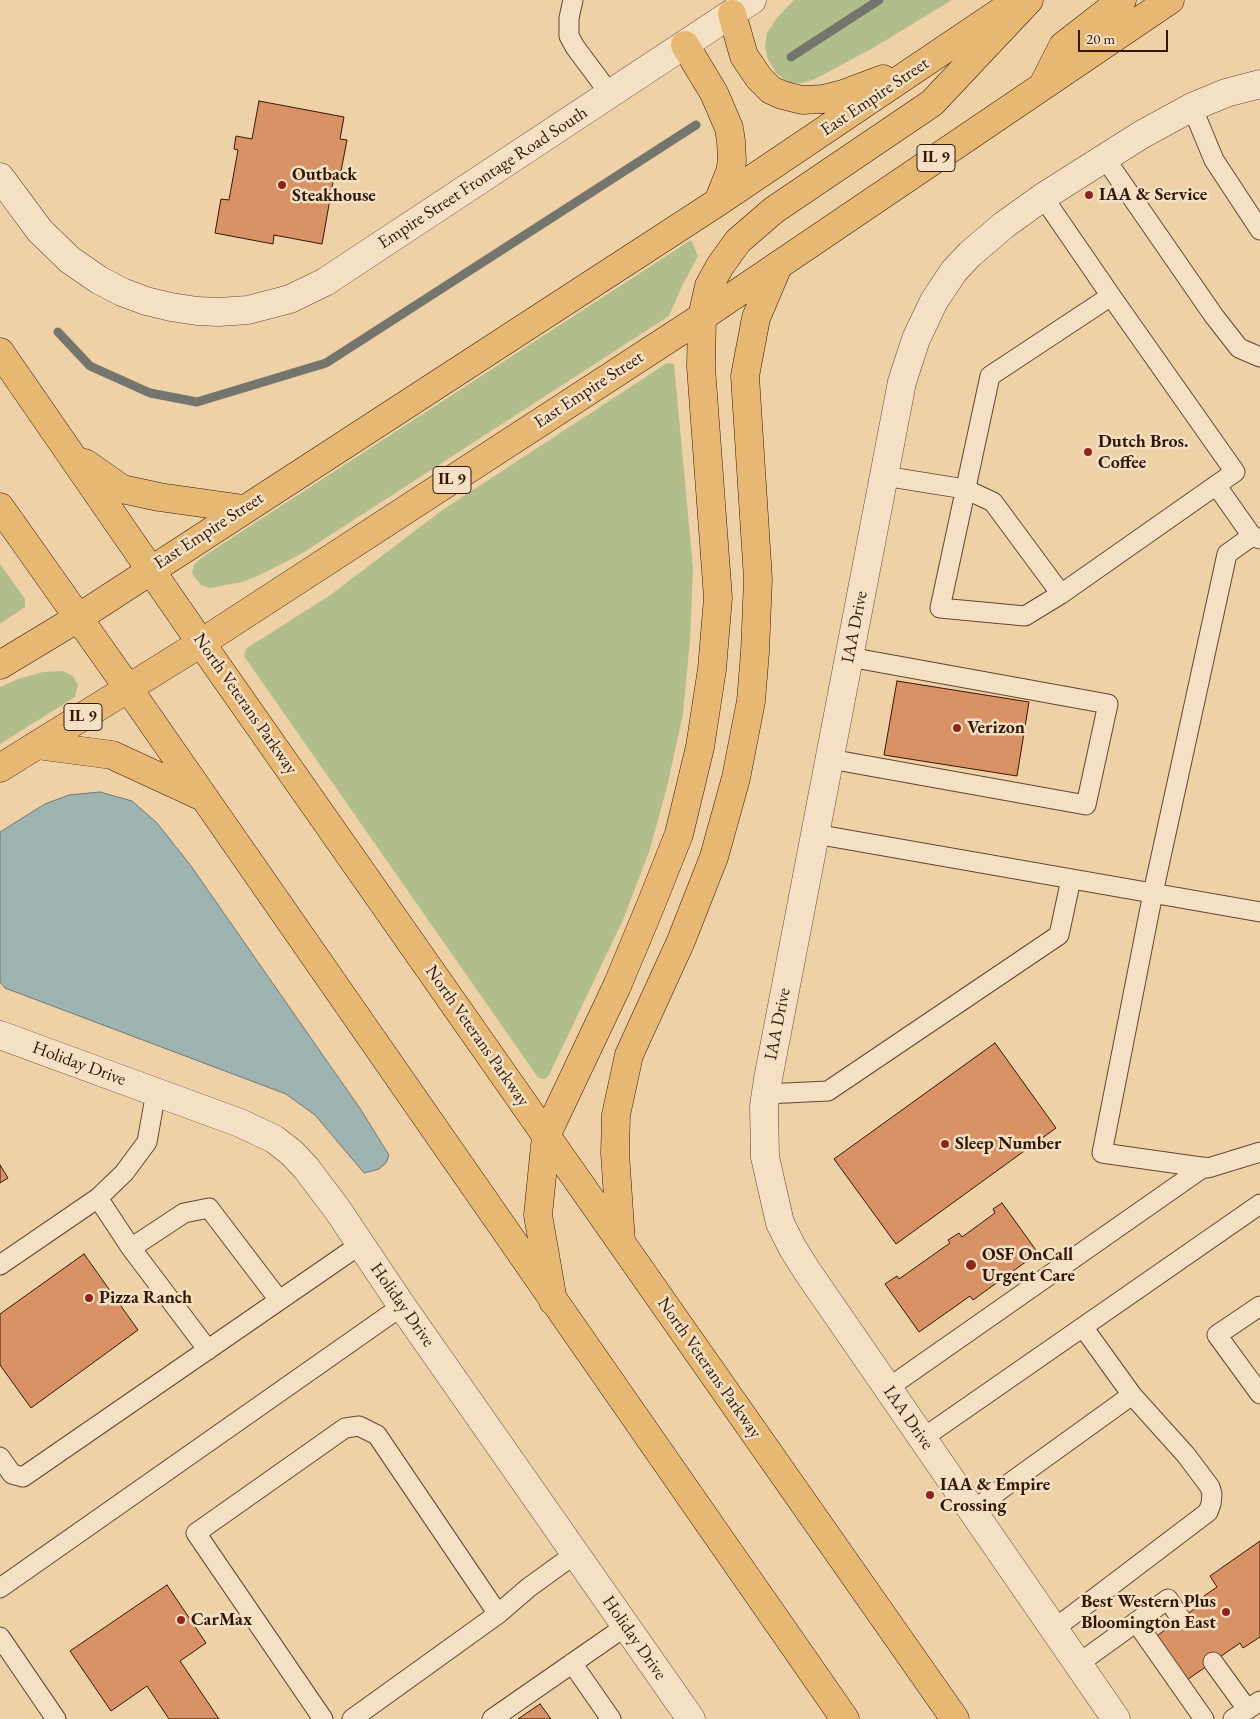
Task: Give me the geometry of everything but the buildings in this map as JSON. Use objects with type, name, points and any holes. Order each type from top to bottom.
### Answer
[{"type":"main road","name":"East Empire Street","points":[[0,665],[78,618],[150,569],[718,202],[1018,0]]},
{"type":"main road","points":[[553,1301],[538,1215],[546,1136],[617,986],[678,834],[700,747],[712,669],[718,598],[701,367],[702,317],[709,286],[720,266],[738,241],[774,210],[932,103],[1029,0]]},
{"type":"main road","points":[[1043,87],[1063,46],[1122,0]]},
{"type":"main road","name":"East Empire Street","points":[[0,768],[202,643],[702,317],[1170,0]]},
{"type":"main road","points":[[742,7],[744,56],[759,78],[771,90],[782,95],[802,100],[823,99],[843,94],[926,62]]},
{"type":"main road","points":[[685,45],[714,93],[728,128],[731,141],[732,161],[730,172],[718,202]]},
{"type":"main road","points":[[622,1243],[615,1153],[616,1115],[629,1055],[681,941],[714,857],[736,778],[751,701],[758,579],[745,376],[756,318],[778,266]]},
{"type":"main road","name":"North Veterans Parkway","points":[[0,352],[955,1719]]},
{"type":"main road","points":[[70,453],[122,489],[159,497],[244,509]]},
{"type":"main road","points":[[0,507],[845,1719]]},
{"type":"main road","points":[[37,745],[112,755],[203,798]]},
{"type":"street","name":"Empire Street Frontage Road South","points":[[0,177],[40,231],[58,250],[78,266],[107,284],[146,301],[197,311],[248,310],[290,299],[325,282],[742,7]]},
{"type":"street","name":"IAA Drive","points":[[1116,1719],[792,1247],[780,1223],[764,1157],[764,1106],[902,382],[916,339],[934,301],[954,271],[970,254],[1004,225],[1043,197],[1104,157],[1192,107],[1226,93],[1260,84]]},
{"type":"street","name":"Holiday Drive","points":[[0,1035],[240,1123],[274,1139],[292,1153],[306,1168],[337,1209],[402,1306],[691,1719]]},
{"type":"lane","points":[[573,0],[569,18],[569,36],[610,94]]},
{"type":"lane","points":[[1192,107],[1214,160],[1260,230]]},
{"type":"lane","points":[[1104,157],[1214,316],[1239,348],[1260,357]]},
{"type":"lane","points":[[1043,197],[1235,472],[1061,594],[1025,616],[940,608],[990,376],[1111,296]]},
{"type":"lane","points":[[884,476],[965,489],[993,502],[1061,594]]},
{"type":"lane","points":[[1216,485],[1256,537],[1227,554],[1153,893],[1102,1153],[1208,1168],[1260,1152]]},
{"type":"lane","points":[[830,759],[1086,805],[1108,704],[849,657]]},
{"type":"lane","points":[[815,834],[1260,912]]},
{"type":"lane","points":[[766,1094],[828,1091],[1059,935],[1071,879]]},
{"type":"lane","points":[[0,1264],[98,1198],[124,1173],[146,1142],[156,1092]]},
{"type":"lane","points":[[888,1388],[1204,1167]]},
{"type":"lane","points":[[98,1198],[131,1248],[208,1350]]},
{"type":"lane","points":[[923,1438],[1260,1204]]},
{"type":"lane","points":[[131,1248],[184,1213],[209,1208],[279,1300]]},
{"type":"lane","points":[[0,1457],[12,1474],[23,1477],[361,1244]]},
{"type":"lane","points":[[0,1588],[402,1306]]},
{"type":"lane","points":[[1260,1306],[1217,1335],[1260,1394]]},
{"type":"lane","points":[[1054,1629],[1208,1512],[1212,1494],[1210,1488],[1186,1455],[1132,1395],[1083,1327]]},
{"type":"lane","points":[[973,1511],[1132,1395]]},
{"type":"lane","points":[[323,1719],[196,1532],[345,1428],[359,1426],[377,1435],[498,1614]]},
{"type":"lane","points":[[352,1719],[498,1614],[528,1588],[575,1554]]},
{"type":"lane","points":[[1078,1664],[1168,1600],[1181,1619]]},
{"type":"lane","points":[[1136,1622],[1204,1719]]},
{"type":"lane","points":[[492,1719],[626,1626]]},
{"type":"lane","points":[[0,1637],[56,1719]]},
{"type":"lane","points":[[1213,1662],[1246,1710]]},
{"type":"lane","points":[[572,1663],[611,1719]]},
{"type":"green space","points":[[794,0],[952,0],[873,48],[815,79],[802,83],[789,83],[776,73],[767,57],[765,46],[767,33],[776,19]]},
{"type":"green space","points":[[691,240],[698,256],[669,316],[301,554],[242,582],[210,588],[201,585],[196,579],[192,573],[194,565],[204,556]]},
{"type":"green space","points":[[667,363],[674,364],[693,568],[690,640],[683,714],[667,787],[650,849],[623,920],[549,1075],[545,1079],[541,1079],[537,1076],[244,656],[247,648],[329,596],[441,511]]},
{"type":"green space","points":[[0,564],[25,599],[25,607],[0,624]]},
{"type":"green space","points":[[63,671],[73,676],[78,685],[75,697],[0,744],[0,687],[18,679],[43,672]]},
{"type":"water","points":[[100,792],[132,801],[157,823],[191,866],[361,1110],[389,1155],[386,1163],[379,1169],[364,1173],[315,1115],[286,1094],[5,988],[0,982],[0,832],[45,804],[69,795]]},
{"type":"waterway","points":[[791,57],[879,0]]},
{"type":"waterway","points":[[58,332],[90,366],[150,393],[197,402],[326,363],[696,125]]},
{"type":"place","name":"Outback Steakhouse","points":[[282,185]]},
{"type":"place","name":"IAA & Service","points":[[1089,195]]},
{"type":"place","name":"Dutch Bros. Coffee","points":[[1088,452]]},
{"type":"place","name":"Verizon","points":[[957,728]]},
{"type":"place","name":"Sleep Number","points":[[945,1144]]},
{"type":"place","name":"OSF OnCall Urgent Care","points":[[971,1265]]},
{"type":"place","name":"Pizza Ranch","points":[[89,1298]]},
{"type":"place","name":"IAA & Empire Crossing","points":[[930,1495]]},
{"type":"place","name":"Best Western Plus Bloomington East","points":[[1226,1612]]},
{"type":"place","name":"CarMax","points":[[181,1620]]}]
